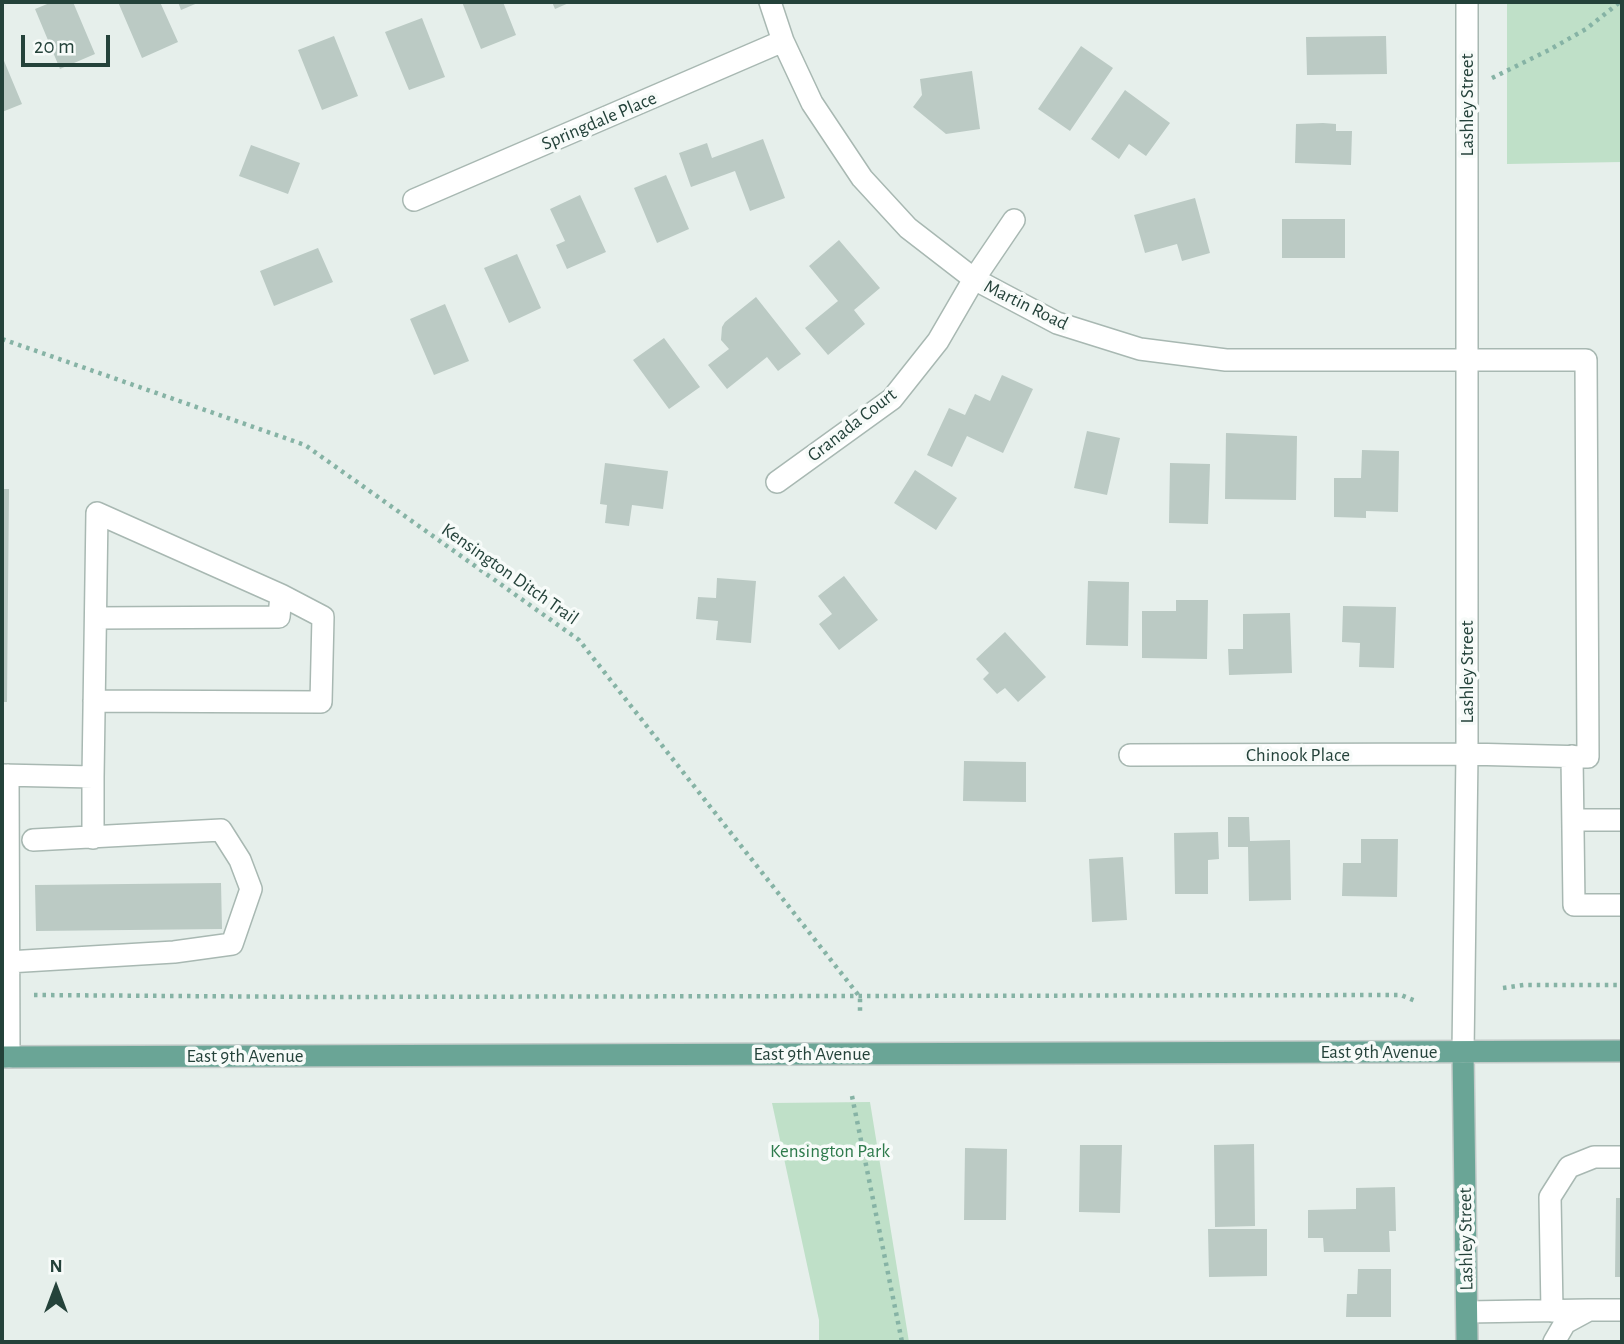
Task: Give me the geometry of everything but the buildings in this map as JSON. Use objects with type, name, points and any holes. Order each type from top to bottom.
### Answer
[{"type":"main road","name":"East 9th Avenue","points":[[5,1057],[1622,1051]]},
{"type":"main road","name":"Lashley Street","points":[[1463,1052],[1467,1342]]},
{"type":"street","name":"Martin Road","points":[[769,2],[783,41],[812,103],[862,178],[908,228],[974,279],[1057,323],[1140,349],[1226,360],[1587,360],[1588,757],[1572,756]]},
{"type":"street","name":"Lashley Street","points":[[1463,1052],[1467,754],[1466,2]]},
{"type":"street","name":"Springdale Place","points":[[415,200],[783,41]]},
{"type":"street","name":"Granada Court","points":[[776,482],[892,399],[938,341],[974,279],[1014,220]]},
{"type":"street","points":[[93,838],[93,777],[94,701],[96,618],[97,513],[281,595],[323,617],[321,702],[94,701]]},
{"type":"street","points":[[96,618],[279,617],[281,595]]},
{"type":"street","name":"Chinook Place","points":[[1129,755],[1572,756]]},
{"type":"street","points":[[1572,756],[1574,905],[1622,905]]},
{"type":"street","points":[[5,1057],[8,962],[5,923],[5,775],[93,777]]},
{"type":"street","points":[[1574,820],[1622,820]]},
{"type":"street","points":[[8,962],[174,952],[232,944],[251,889],[240,860],[221,830],[33,840]]},
{"type":"street","points":[[1552,1311],[1550,1197],[1569,1167],[1594,1157],[1622,1157]]},
{"type":"street","points":[[1554,1342],[1565,1323],[1589,1310]]},
{"type":"street","points":[[1467,1312],[1622,1310]]},
{"type":"path","points":[[1466,90],[1586,29],[1620,2]]},
{"type":"path","name":"Kensington Ditch Trail","points":[[2,339],[305,445],[579,640],[860,997]]},
{"type":"path","points":[[1503,988],[1524,985],[1622,985]]},
{"type":"path","points":[[8,995],[1401,995],[1418,1002]]},
{"type":"path","points":[[860,997],[860,1012]]},
{"type":"path","points":[[852,1096],[902,1342]]},
{"type":"green space","points":[[1507,2],[1622,2],[1622,162],[1507,164]]},
{"type":"green space","name":"Kensington Park","points":[[870,1102],[909,1342],[819,1342],[819,1320],[772,1103]]}]
